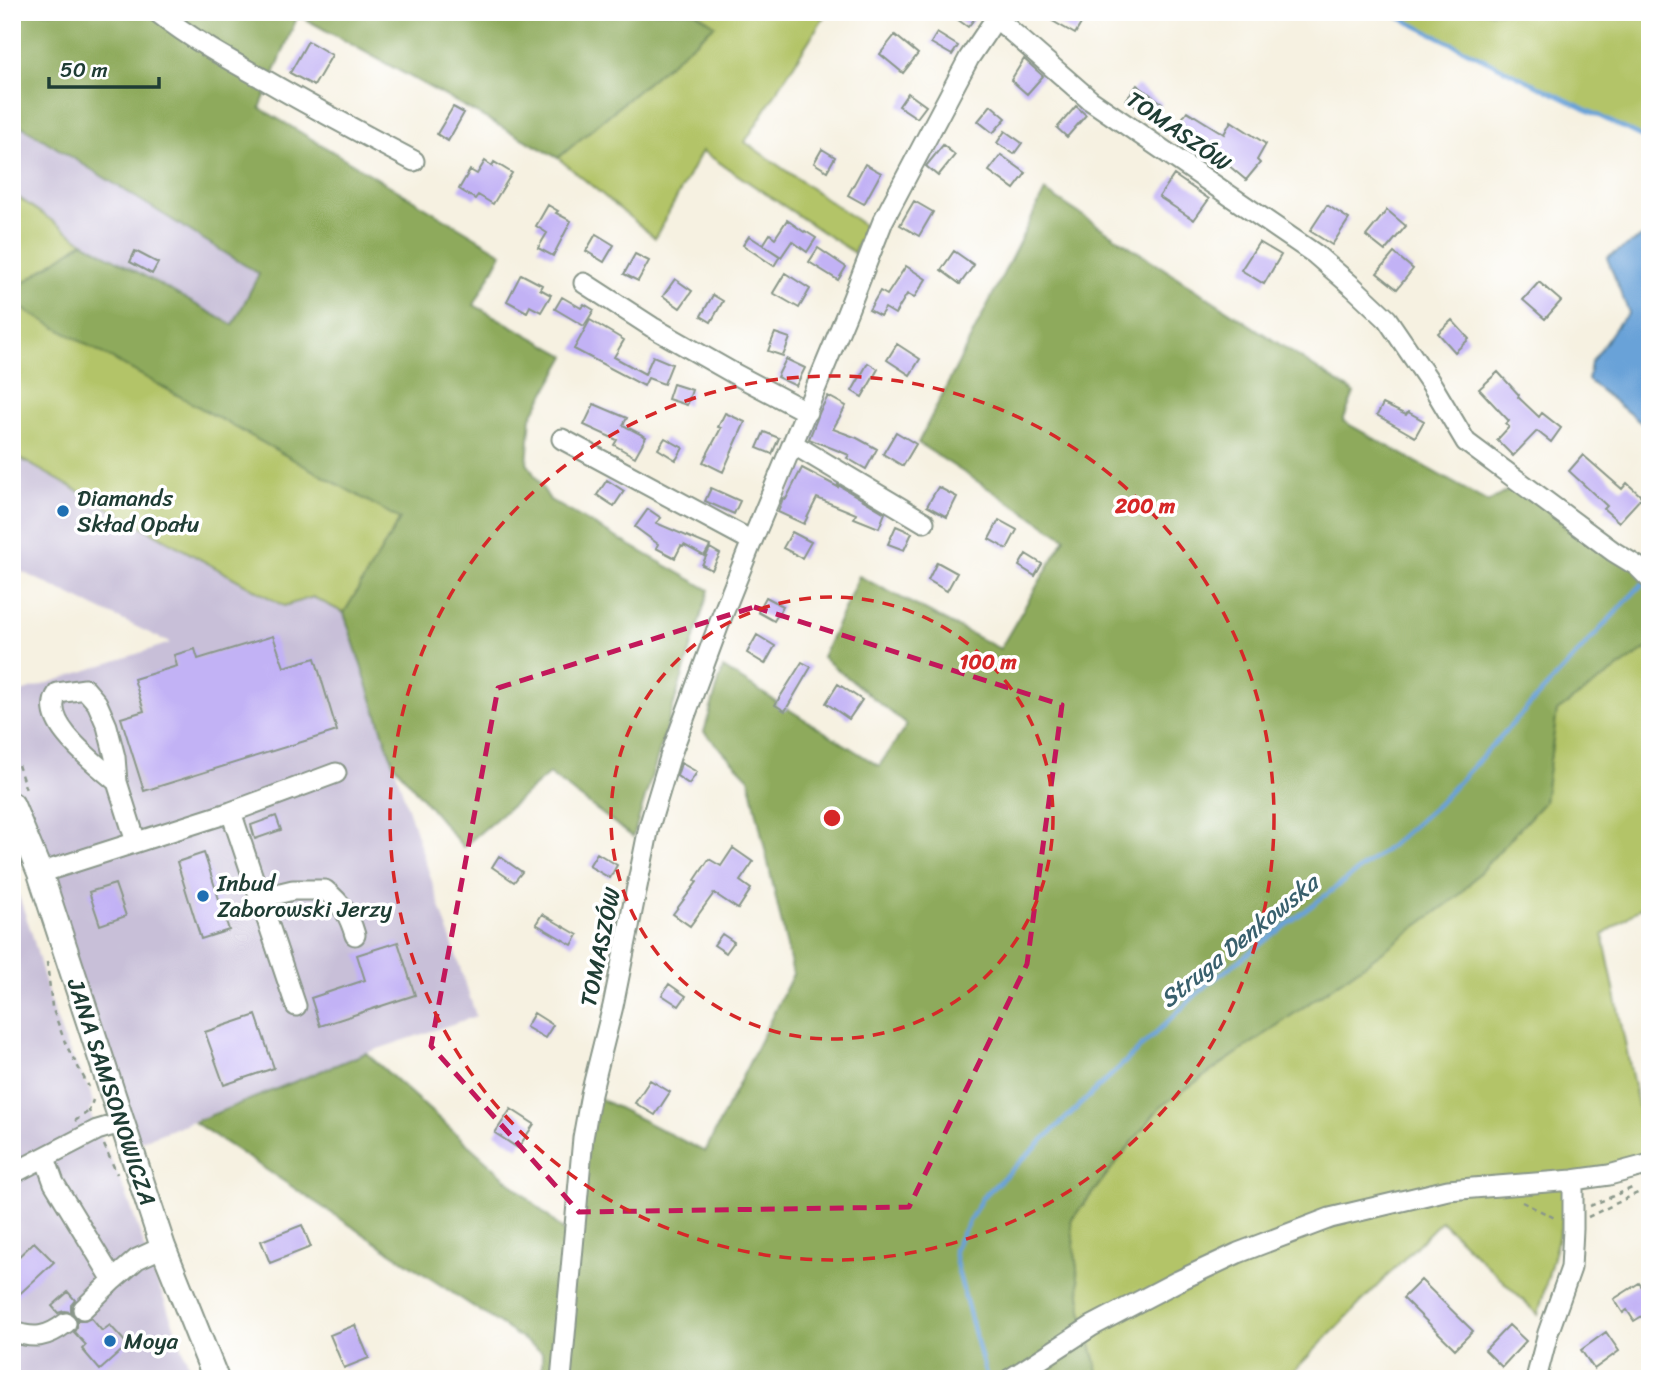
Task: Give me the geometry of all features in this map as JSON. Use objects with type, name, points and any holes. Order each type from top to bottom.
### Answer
[{"type":"main road","name":"JANA SAMSONOWICZA","points":[[12,805],[40,873],[163,1247],[213,1378]]},
{"type":"street","points":[[157,12],[214,52],[414,161]]},
{"type":"street","name":"TOMASZÓW","points":[[561,1379],[583,1138],[649,827],[671,754],[722,616],[883,220],[969,58],[998,15],[1090,100],[1315,254],[1387,319],[1432,385],[1466,442],[1643,572]]},
{"type":"street","points":[[584,283],[652,327],[807,412]]},
{"type":"street","points":[[562,439],[752,541]]},
{"type":"street","points":[[793,444],[924,522]]},
{"type":"street","points":[[117,782],[66,735],[54,711],[58,693],[85,689],[97,703],[116,757],[117,782],[136,842]]},
{"type":"street","points":[[40,873],[231,812],[336,773]]},
{"type":"street","points":[[231,812],[296,1006]]},
{"type":"street","points":[[260,898],[293,890],[326,890],[340,903],[350,919],[355,935]]},
{"type":"street","points":[[12,1174],[97,1130],[121,1123]]},
{"type":"street","points":[[45,1158],[54,1183],[113,1280]]},
{"type":"street","points":[[1018,1373],[1091,1326],[1178,1281],[1238,1253],[1329,1218],[1448,1190],[1573,1180],[1609,1175],[1650,1164]]},
{"type":"street","points":[[1536,1379],[1548,1333],[1571,1268],[1573,1180]]},
{"type":"street","points":[[83,1309],[137,1259],[163,1247]]},
{"type":"street","points":[[12,1331],[24,1336],[41,1336],[56,1331],[66,1323]]},
{"type":"path","points":[[1518,1199],[1561,1221],[1584,1219],[1650,1187]]},
{"type":"highlighted area","points":[[754,607],[1062,705],[1027,964],[909,1207],[579,1212],[431,1046],[498,688]]},
{"type":"shaded area","points":[[16,123],[259,274],[233,326],[83,242],[12,193],[12,126]]},
{"type":"shaded area","points":[[12,454],[284,606],[313,596],[344,613],[476,1016],[366,1053],[129,1146],[12,805],[12,695],[170,643],[12,567]]},
{"type":"shaded area","points":[[12,876],[32,934],[52,1007],[66,1045],[90,1091],[93,1104],[89,1111],[126,1193],[194,1379],[12,1379]]},
{"type":"green space","points":[[12,12],[695,12],[715,25],[558,158],[298,15],[260,108],[502,253],[474,305],[566,356],[531,417],[527,463],[550,500],[709,590],[633,837],[549,774],[463,847],[393,763],[344,613],[400,519],[12,303],[12,291],[83,242],[233,325],[259,274],[12,120]]},
{"type":"green space","points":[[695,12],[827,12],[745,142],[865,226],[854,253],[702,151],[655,238],[558,158],[715,25]]},
{"type":"green space","points":[[1388,12],[1650,12],[1650,141]]},
{"type":"green space","points":[[1045,191],[1354,393],[1343,421],[1488,502],[1521,483],[1650,579],[1650,646],[1557,711],[1544,802],[1458,896],[1160,1107],[1071,1220],[1082,1310],[1100,1379],[542,1379],[542,1352],[194,1122],[366,1053],[573,1239],[591,1094],[705,1152],[793,974],[749,778],[704,732],[723,668],[879,766],[907,725],[822,657],[859,576],[1000,649],[1065,538],[918,443]]},
{"type":"green space","points":[[12,193],[83,242],[12,291]]},
{"type":"green space","points":[[12,303],[400,519],[344,613],[313,597],[284,606],[12,454]]},
{"type":"green space","points":[[1650,646],[1650,901],[1603,935],[1650,1164],[1573,1180],[1538,1315],[1441,1221],[1291,1374],[1295,1379],[1100,1379],[1082,1310],[1071,1221],[1160,1107],[1458,896],[1544,802],[1557,711]]},
{"type":"water","points":[[1650,232],[1650,422],[1641,423],[1588,380],[1591,363],[1629,313],[1607,258]]},
{"type":"building","points":[[947,12],[966,12],[975,18],[968,27]]},
{"type":"building","points":[[1037,12],[1088,12],[1075,34]]},
{"type":"building","points":[[937,33],[958,46],[952,55],[931,43]]},
{"type":"building","points":[[895,35],[918,54],[903,73],[880,54]]},
{"type":"building","points":[[308,41],[332,55],[314,86],[290,73]]},
{"type":"building","points":[[1024,59],[1043,76],[1027,94],[1011,80]]},
{"type":"building","points":[[1137,85],[1162,103],[1151,118],[1126,100]]},
{"type":"building","points":[[908,93],[926,106],[917,118],[899,106]]},
{"type":"building","points":[[991,105],[1006,118],[993,133],[978,121]]},
{"type":"building","points":[[1076,106],[1086,115],[1067,137],[1057,128]]},
{"type":"building","points":[[453,107],[464,113],[448,141],[437,134]]},
{"type":"building","points":[[1187,111],[1224,134],[1231,121],[1266,144],[1257,160],[1260,163],[1246,180],[1229,164],[1175,130]]},
{"type":"building","points":[[1005,131],[1022,143],[1014,154],[997,143]]},
{"type":"building","points":[[943,145],[955,155],[938,176],[926,166]]},
{"type":"building","points":[[822,149],[835,157],[827,171],[814,163]]},
{"type":"building","points":[[1001,155],[1026,173],[1014,189],[989,171]]},
{"type":"building","points":[[485,161],[492,166],[494,162],[512,173],[493,204],[478,195],[475,199],[459,189],[470,170],[477,174]]},
{"type":"building","points":[[865,164],[881,173],[864,204],[848,195]]},
{"type":"building","points":[[1174,175],[1209,199],[1194,220],[1159,197]]},
{"type":"building","points":[[914,201],[933,212],[919,236],[900,225]]},
{"type":"building","points":[[548,205],[571,221],[553,256],[538,248],[547,233],[536,226]]},
{"type":"building","points":[[1327,205],[1349,219],[1332,245],[1310,231]]},
{"type":"building","points":[[1387,210],[1406,226],[1385,251],[1366,236]]},
{"type":"building","points":[[787,220],[816,238],[807,252],[792,241],[781,257],[763,245],[770,234],[775,238]]},
{"type":"building","points":[[596,234],[614,245],[604,262],[586,251]]},
{"type":"building","points":[[749,236],[780,256],[774,266],[743,245]]},
{"type":"building","points":[[1259,242],[1281,255],[1264,284],[1241,270]]},
{"type":"building","points":[[818,248],[846,267],[838,280],[809,262]]},
{"type":"building","points":[[135,251],[158,263],[152,274],[130,262]]},
{"type":"building","points":[[954,251],[974,265],[960,284],[941,270]]},
{"type":"building","points":[[1394,253],[1413,269],[1397,289],[1377,273]]},
{"type":"building","points":[[635,254],[649,261],[638,281],[624,274]]},
{"type":"building","points":[[906,266],[926,279],[914,298],[907,294],[895,314],[885,308],[880,316],[869,310],[880,291],[887,295]]},
{"type":"building","points":[[785,273],[810,289],[799,308],[773,293]]},
{"type":"building","points":[[521,274],[542,285],[540,289],[551,295],[541,312],[530,306],[527,312],[507,301]]},
{"type":"building","points":[[675,279],[692,291],[680,308],[663,296]]},
{"type":"building","points":[[1539,282],[1561,301],[1545,319],[1523,300]]},
{"type":"building","points":[[713,295],[723,301],[711,322],[701,316]]},
{"type":"building","points":[[562,297],[581,308],[584,304],[594,310],[584,326],[555,309]]},
{"type":"building","points":[[590,320],[624,340],[614,357],[645,374],[653,356],[672,364],[664,384],[648,378],[644,386],[574,349]]},
{"type":"building","points":[[1452,320],[1469,339],[1455,352],[1438,333]]},
{"type":"building","points":[[775,333],[790,338],[783,356],[768,351]]},
{"type":"building","points":[[897,344],[920,359],[910,375],[887,360]]},
{"type":"building","points":[[786,359],[805,368],[796,386],[777,377]]},
{"type":"building","points":[[868,363],[878,369],[862,397],[852,391]]},
{"type":"building","points":[[1498,372],[1539,417],[1542,413],[1561,428],[1551,442],[1537,431],[1513,456],[1497,440],[1509,427],[1506,424],[1509,421],[1479,389]]},
{"type":"building","points":[[673,384],[692,390],[687,405],[668,399]]},
{"type":"building","points":[[828,396],[846,406],[833,429],[877,449],[866,469],[847,458],[849,455],[809,439]]},
{"type":"building","points":[[594,404],[627,418],[623,425],[646,437],[635,457],[614,445],[617,440],[584,425]]},
{"type":"building","points":[[1383,404],[1406,415],[1408,412],[1424,421],[1415,437],[1377,415]]},
{"type":"building","points":[[725,413],[745,422],[723,472],[703,462],[721,428],[718,427]]},
{"type":"building","points":[[764,432],[779,438],[772,454],[757,448]]},
{"type":"building","points":[[896,432],[916,444],[903,466],[883,454]]},
{"type":"building","points":[[665,438],[683,448],[676,460],[658,449]]},
{"type":"building","points":[[1583,455],[1622,489],[1627,483],[1642,497],[1619,522],[1604,509],[1607,506],[1569,471]]},
{"type":"building","points":[[802,468],[838,485],[885,513],[879,528],[854,518],[856,514],[817,498],[804,524],[778,512],[783,498],[786,499]]},
{"type":"building","points":[[607,480],[624,491],[614,506],[597,495]]},
{"type":"building","points":[[938,487],[957,497],[947,517],[927,506]]},
{"type":"building","points":[[711,488],[740,501],[734,514],[705,501]]},
{"type":"building","points":[[648,509],[661,518],[656,523],[710,546],[704,556],[684,545],[675,558],[656,548],[658,544],[635,527]]},
{"type":"building","points":[[999,520],[1017,530],[1007,549],[989,539]]},
{"type":"building","points":[[896,526],[912,533],[904,550],[888,544]]},
{"type":"building","points":[[792,532],[811,542],[802,558],[783,548]]},
{"type":"building","points":[[710,548],[720,554],[712,570],[702,565]]},
{"type":"building","points":[[1026,554],[1042,564],[1035,576],[1019,566]]},
{"type":"building","points":[[937,562],[957,573],[947,591],[928,580]]},
{"type":"building","points":[[766,597],[783,606],[774,621],[758,612]]},
{"type":"building","points":[[757,635],[775,646],[765,664],[747,653]]},
{"type":"building","points":[[273,636],[284,667],[315,658],[337,731],[144,791],[121,718],[144,711],[134,679],[177,666],[174,655],[195,649],[198,659]]},
{"type":"building","points":[[802,662],[811,667],[785,711],[775,705]]},
{"type":"building","points":[[838,684],[862,700],[849,719],[826,703]]},
{"type":"building","points":[[681,763],[697,772],[689,784],[677,776]]},
{"type":"building","points":[[276,816],[281,830],[255,839],[251,825]]},
{"type":"building","points":[[733,848],[753,862],[740,881],[751,889],[738,909],[714,893],[690,926],[673,914],[697,882],[695,880],[709,859],[721,866]]},
{"type":"building","name":"Inbud Zaborowski Jerzy","points":[[204,853],[229,930],[201,939],[177,862]]},
{"type":"building","points":[[597,853],[617,865],[610,878],[589,866]]},
{"type":"building","points":[[499,856],[522,872],[514,882],[492,867]]},
{"type":"building","points":[[115,884],[126,916],[100,925],[89,892]]},
{"type":"building","points":[[542,914],[578,935],[572,945],[536,924]]},
{"type":"building","points":[[722,934],[734,942],[726,953],[714,945]]},
{"type":"building","points":[[398,942],[415,995],[320,1026],[311,998],[365,980],[357,955]]},
{"type":"building","points":[[669,984],[686,996],[679,1006],[662,995]]},
{"type":"building","points":[[534,1013],[553,1025],[545,1038],[526,1027]]},
{"type":"building","points":[[256,1015],[274,1068],[224,1085],[205,1032]]},
{"type":"building","points":[[650,1080],[670,1092],[655,1115],[635,1103]]},
{"type":"building","points":[[511,1109],[534,1124],[518,1148],[495,1133]]},
{"type":"building","points":[[302,1225],[311,1247],[270,1263],[261,1241]]},
{"type":"building","points":[[34,1242],[54,1262],[12,1301],[12,1263]]},
{"type":"building","points":[[1421,1280],[1473,1331],[1455,1349],[1403,1298]]},
{"type":"building","points":[[1639,1283],[1650,1298],[1650,1311],[1634,1321],[1627,1310],[1623,1313],[1614,1299]]},
{"type":"building","points":[[68,1292],[75,1300],[71,1305],[71,1312],[58,1313],[52,1306]]},
{"type":"building","points":[[91,1318],[102,1331],[110,1325],[128,1345],[100,1370],[82,1349],[86,1345],[74,1332],[77,1320],[85,1321]]},
{"type":"building","points":[[355,1325],[369,1358],[344,1368],[330,1335]]},
{"type":"building","points":[[1509,1325],[1526,1341],[1502,1367],[1485,1350]]},
{"type":"building","points":[[1606,1332],[1619,1351],[1594,1369],[1581,1350]]},
{"type":"waterway","name":"Struga Denkowska","points":[[1388,12],[1650,141]]},
{"type":"waterway","name":"Struga Denkowska","points":[[987,1379],[954,1250],[982,1198],[1204,987],[1388,848],[1438,804],[1644,582]]},
{"type":"place","name":"Diamands Skład Opału","points":[[63,511]]},
{"type":"place","name":"Inbud Zaborowski Jerzy","points":[[203,896]]},
{"type":"place","name":"Moya","points":[[110,1341]]}]
